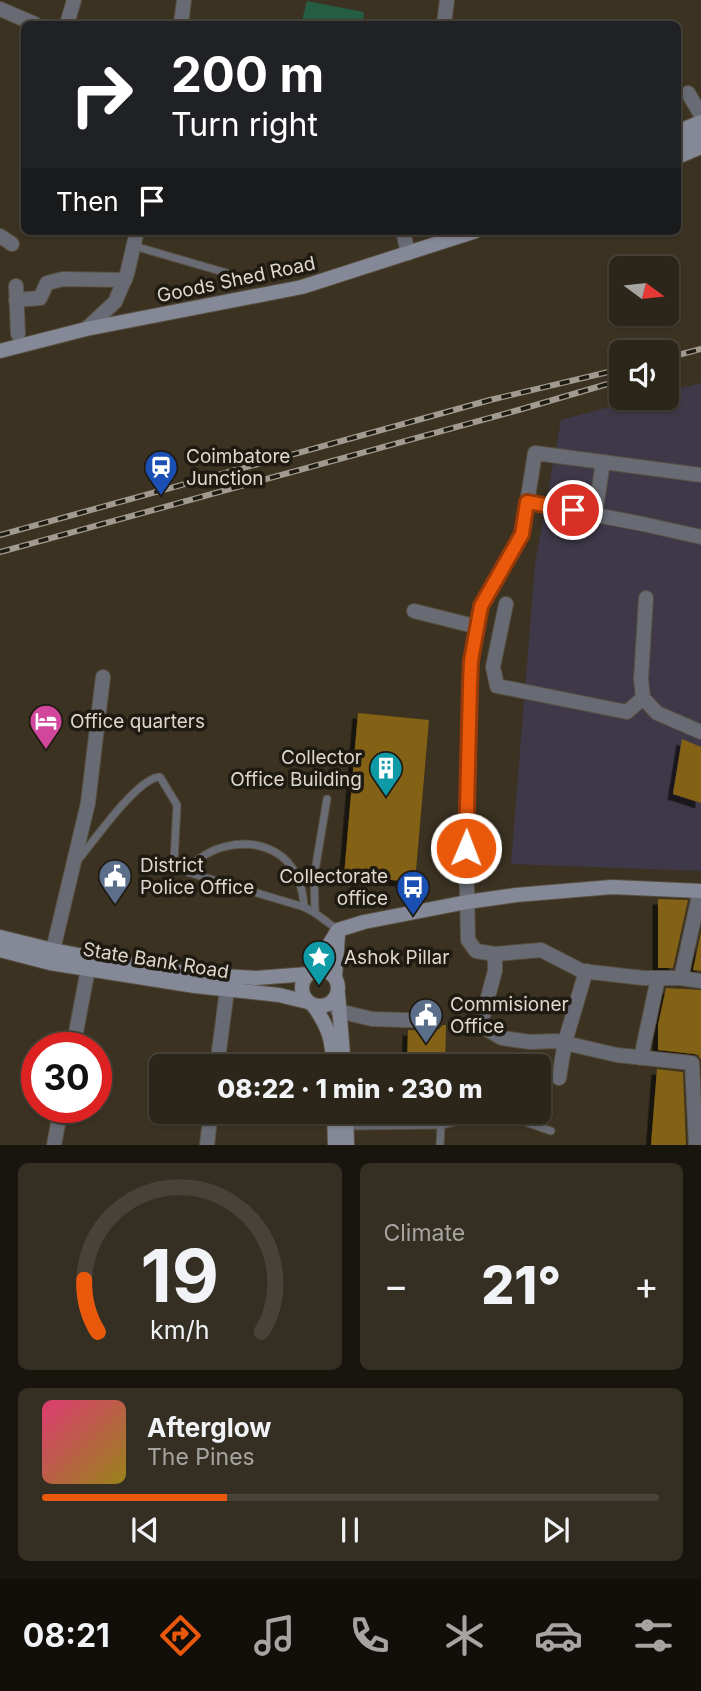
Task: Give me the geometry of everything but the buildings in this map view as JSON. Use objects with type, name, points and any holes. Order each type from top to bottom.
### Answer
[{"type":"main road","points":[[681,130],[701,122]]},
{"type":"main road","points":[[681,144],[701,136]]},
{"type":"main road","points":[[681,155],[701,147]]},
{"type":"main road","name":"Goods Shed Road","points":[[0,351],[86,329],[302,287],[464,235]]},
{"type":"main road","points":[[335,1054],[326,1023],[302,991],[302,985],[338,930],[364,922],[516,895],[612,887],[701,891]]},
{"type":"main road","points":[[335,977],[338,930]]},
{"type":"main road","name":"State Bank Road","points":[[0,937],[138,966],[224,977],[256,978],[311,972]]},
{"type":"main road","name":"State Bank Road","points":[[0,950],[88,969],[279,995],[310,1003]]},
{"type":"main road","points":[[311,972],[325,970],[338,982],[337,1054]]},
{"type":"main road","points":[[310,1003],[325,1006],[338,994]]},
{"type":"main road","points":[[334,1124],[335,1145]]},
{"type":"main road","points":[[346,1124],[347,1145]]},
{"type":"street","points":[[68,21],[74,0]]},
{"type":"street","points":[[181,21],[184,0]]},
{"type":"street","points":[[444,21],[447,0]]},
{"type":"street","points":[[0,9],[28,21]]},
{"type":"street","points":[[688,93],[701,115]]},
{"type":"street","points":[[86,329],[116,302],[125,280],[136,235]]},
{"type":"street","points":[[404,235],[408,253]]},
{"type":"street","points":[[18,334],[16,293],[40,299],[47,283],[63,279],[125,280]]},
{"type":"street","points":[[701,475],[535,453],[522,534],[481,606],[471,661],[466,848],[468,940],[476,951],[495,954],[541,950],[582,971],[701,981]]},
{"type":"street","points":[[596,515],[603,462]]},
{"type":"street","points":[[527,502],[701,537]]},
{"type":"street","points":[[646,598],[641,678],[643,698],[657,713],[701,732]]},
{"type":"street","points":[[506,604],[493,667],[497,686],[627,712],[643,698]]},
{"type":"street","points":[[414,611],[478,627]]},
{"type":"street","points":[[53,950],[88,803],[103,677]]},
{"type":"street","points":[[681,978],[701,891]]},
{"type":"street","points":[[495,954],[495,971],[481,1023],[485,1028],[502,1038],[530,1042],[565,1042],[617,1055],[692,1062],[695,1145]]},
{"type":"street","points":[[76,1032],[88,969]]},
{"type":"street","points":[[559,1078],[565,1042],[586,971]]},
{"type":"street","points":[[641,1058],[658,978]]},
{"type":"street","points":[[219,1054],[227,990]]},
{"type":"street","points":[[338,1011],[372,1019],[434,1021]]},
{"type":"street","points":[[54,1145],[58,1123]]},
{"type":"street","points":[[207,1145],[209,1124]]},
{"type":"lane","points":[[134,246],[244,278]]},
{"type":"lane","points":[[73,866],[137,789],[153,777],[160,777],[177,805],[175,866],[180,870],[304,907],[338,930]]},
{"type":"lane","points":[[315,912],[314,877],[327,799]]},
{"type":"lane","points":[[187,871],[194,862],[221,847],[235,844],[261,846],[275,852],[296,874],[303,892],[304,907]]},
{"type":"lane","points":[[427,1124],[441,1125],[497,1112],[551,1131]]},
{"type":"lane","points":[[440,1145],[441,1125]]},
{"type":"shaded area","points":[[701,383],[701,871],[511,864],[535,564],[561,420],[609,407],[609,410],[679,410],[679,389]]},
{"type":"green space","points":[[307,1],[364,12],[363,21],[302,21]]},
{"type":"railway","points":[[679,355],[701,349]]},
{"type":"railway","points":[[0,535],[490,400],[609,372]]},
{"type":"railway","points":[[0,552],[609,384]]},
{"type":"place","name":"Coimbatore Junction","points":[[161,497]]},
{"type":"place","name":"Office quarters","points":[[46,751]]},
{"type":"place","name":"Collector Office Building","points":[[386,798]]},
{"type":"place","name":"District Police Office","points":[[115,906]]},
{"type":"place","name":"Collectorate office","points":[[413,917]]},
{"type":"place","name":"Ashok Pillar","points":[[319,987]]},
{"type":"place","name":"Commisioner Office","points":[[426,1045]]},
{"type":"route","points":[[466,848],[471,661],[481,606],[522,534],[527,502],[573,510]]}]
